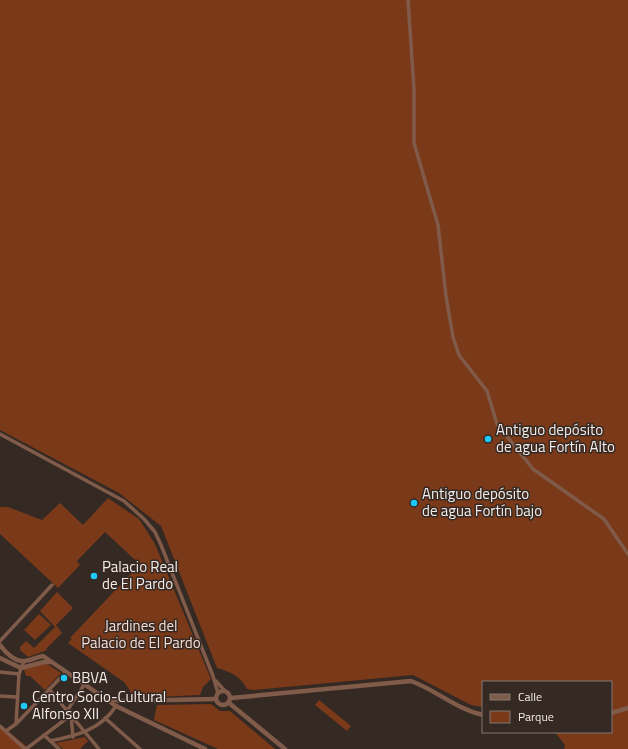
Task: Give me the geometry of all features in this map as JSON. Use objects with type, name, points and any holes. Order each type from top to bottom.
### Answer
[{"type":"street","points":[[408,0],[414,90],[414,143],[438,225],[446,296],[457,350],[488,394],[497,424],[534,469],[602,517],[628,554]]},
{"type":"street","points":[[0,434],[124,501],[144,519],[155,532],[215,680],[218,692],[216,699]]},
{"type":"street","points":[[0,641],[52,585]]},
{"type":"street","points":[[0,637],[4,635]]},
{"type":"street","points":[[1,646],[0,657],[21,668],[46,660]]},
{"type":"street","points":[[1,646],[12,657],[24,661],[46,660],[104,697],[113,700],[216,699],[222,705],[230,700],[411,681],[422,685],[465,710],[482,715]]},
{"type":"street","points":[[16,724],[19,674],[24,661]]},
{"type":"street","points":[[0,672],[19,674]]},
{"type":"street","points":[[8,730],[16,724],[65,673]]},
{"type":"street","points":[[215,680],[224,690],[229,693],[230,700],[284,749]]},
{"type":"street","points":[[67,711],[84,685]]},
{"type":"street","points":[[49,689],[99,749]]},
{"type":"street","points":[[218,692],[224,690]]},
{"type":"street","points":[[0,696],[18,697]]},
{"type":"street","points":[[104,697],[115,708],[205,749]]},
{"type":"street","points":[[113,700],[115,708]]},
{"type":"street","points":[[50,741],[86,733],[106,720],[115,708],[124,701]]},
{"type":"street","points":[[124,701],[122,706],[128,713]]},
{"type":"street","points":[[612,713],[628,708]]},
{"type":"street","points":[[0,726],[8,730],[26,749],[71,716]]},
{"type":"street","points":[[71,716],[73,737]]},
{"type":"street","points":[[106,720],[140,749]]},
{"type":"street","points":[[44,736],[59,749]]},
{"type":"green space","points":[[0,0],[628,0],[628,749],[564,749],[565,745],[556,733],[612,733],[612,681],[482,681],[482,707],[471,705],[413,675],[254,690],[247,689],[235,675],[217,668],[161,526],[119,493],[0,430]]},
{"type":"green space","name":"Jardines del Palacio de El Pardo","points":[[108,498],[139,519],[155,544],[211,679],[203,687],[200,695],[133,698],[124,682],[68,643],[72,639],[70,638],[140,564],[105,532],[77,561],[80,565],[58,588],[0,534],[0,507],[8,507],[42,520],[60,503],[83,525]]},
{"type":"green space","points":[[57,592],[73,608],[56,625],[62,633],[46,649],[47,650],[28,657],[20,650],[20,647],[26,641],[34,648],[55,627],[40,611]]},
{"type":"green space","points":[[39,614],[51,625],[35,640],[24,630]]},
{"type":"green space","points":[[47,664],[61,673],[45,690],[30,676],[26,676],[24,669]]},
{"type":"green space","points":[[319,700],[351,726],[347,731],[315,705]]},
{"type":"green space","points":[[211,704],[220,711],[230,711],[275,749],[218,749],[154,720],[157,705]]},
{"type":"green space","points":[[0,725],[30,749],[0,749]]},
{"type":"green space","points":[[85,737],[88,741],[80,749],[63,749],[56,743]]},
{"type":"place","name":"Antiguo depósito de agua Fortín Alto","points":[[488,439]]},
{"type":"place","name":"Antiguo depósito de agua Fortín bajo","points":[[414,503]]},
{"type":"place","name":"Palacio Real de El Pardo","points":[[94,576]]},
{"type":"place","name":"BBVA","points":[[64,678]]},
{"type":"place","name":"Centro Socio-Cultural Alfonso XII","points":[[24,706]]}]
